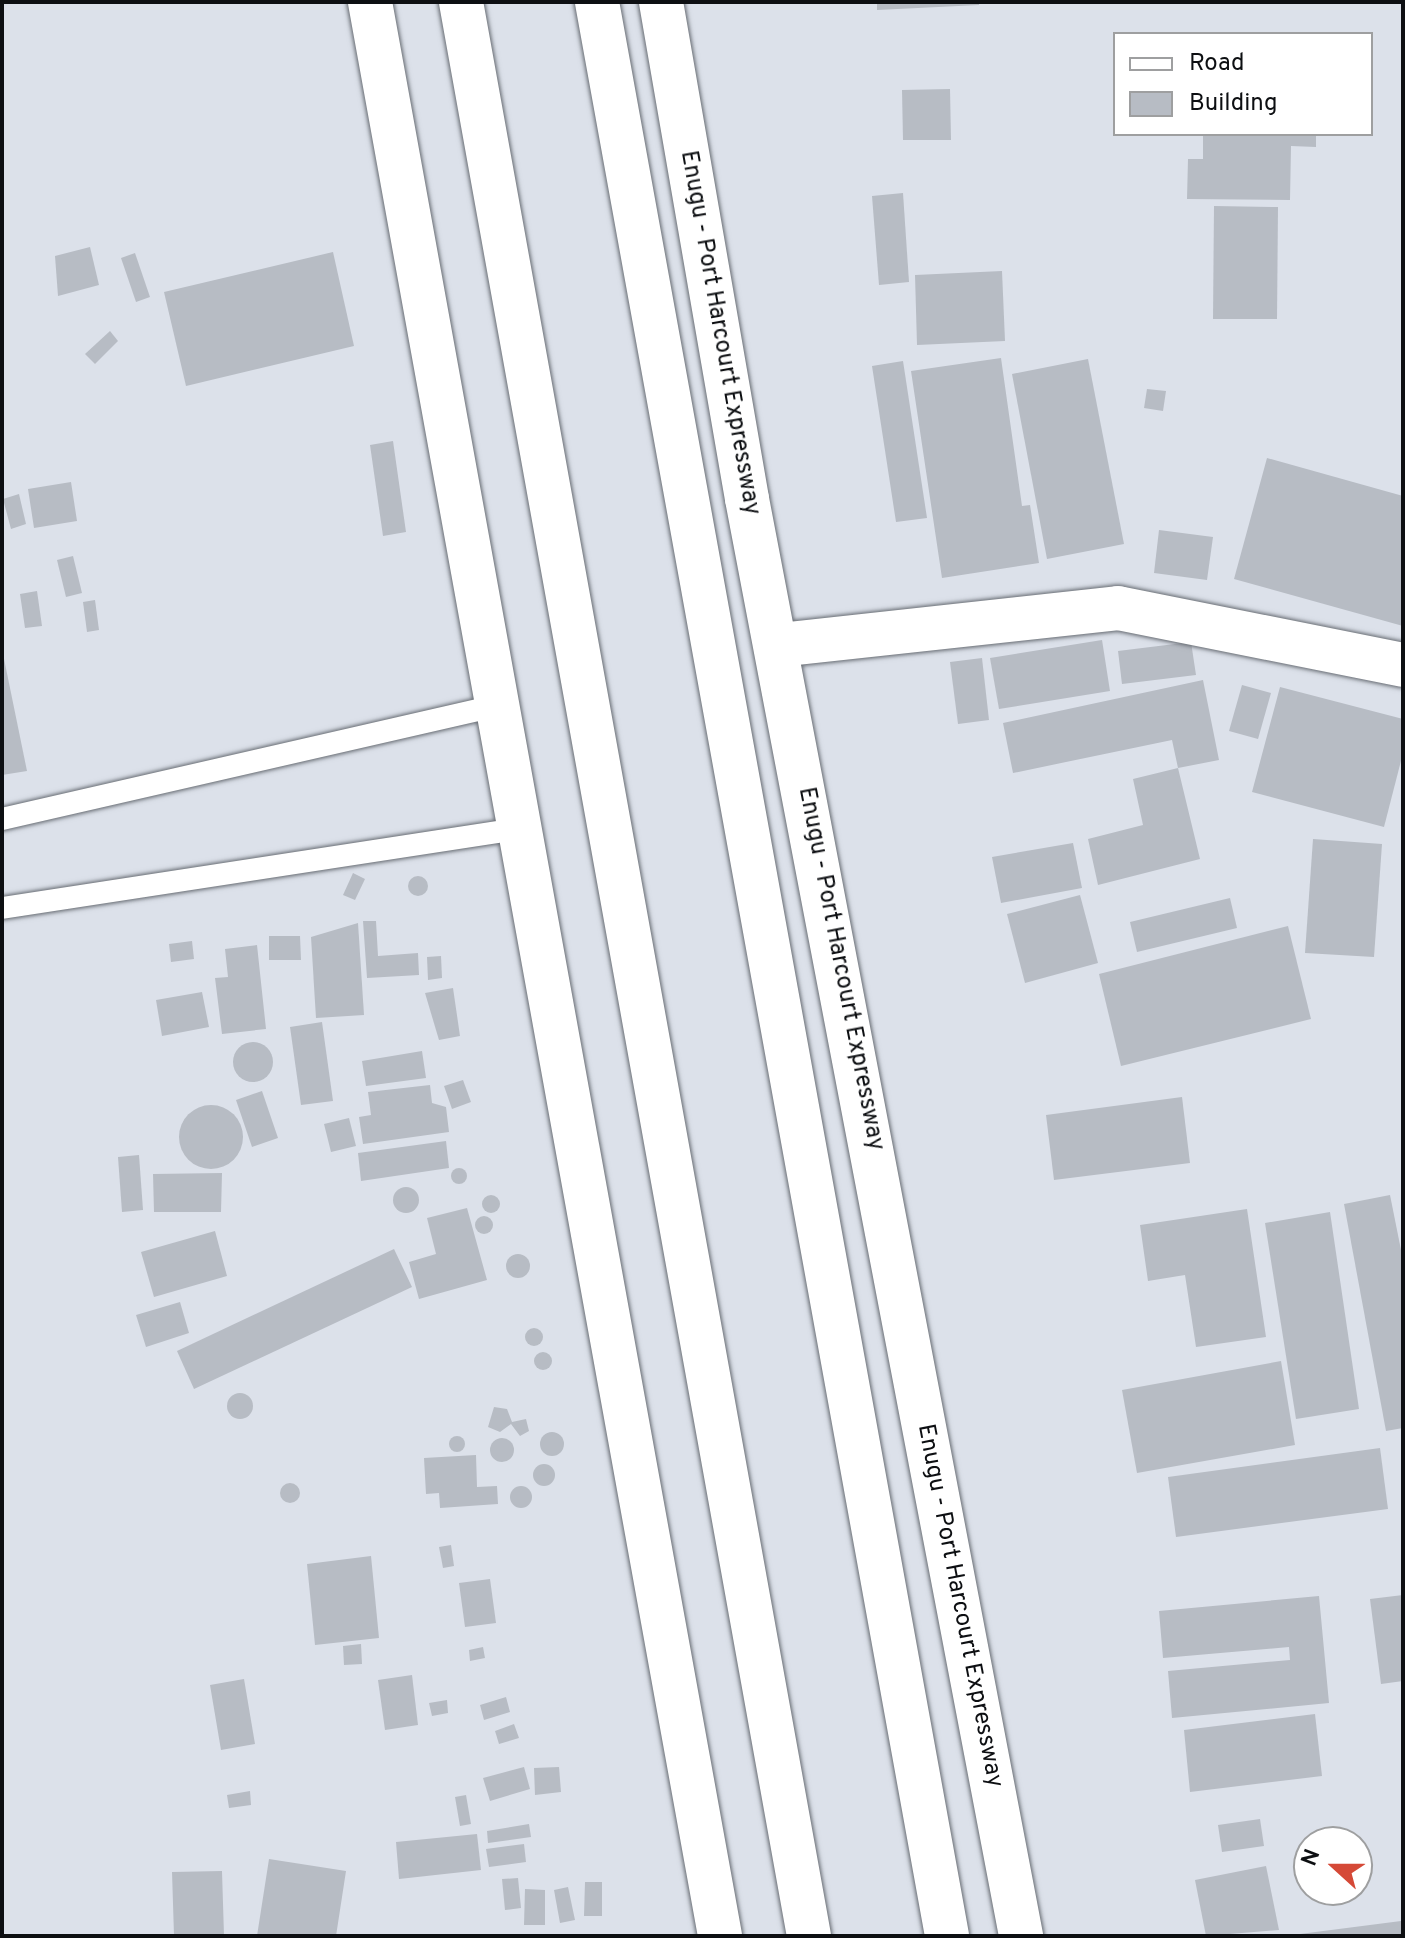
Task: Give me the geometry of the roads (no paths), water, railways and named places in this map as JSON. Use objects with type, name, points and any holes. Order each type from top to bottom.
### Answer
[{"type":"main road","points":[[370,2],[517,829],[720,1936]]},
{"type":"main road","points":[[461,2],[809,1936]]},
{"type":"main road","points":[[597,2],[947,1936]]},
{"type":"main road","name":"Enugu - Port Harcourt Expressway","points":[[661,2],[747,499],[779,645],[1021,1936]]},
{"type":"main road","points":[[779,645],[1118,608],[1403,665]]},
{"type":"lane","points":[[2,819],[495,706]]},
{"type":"lane","points":[[2,908],[517,829]]}]
